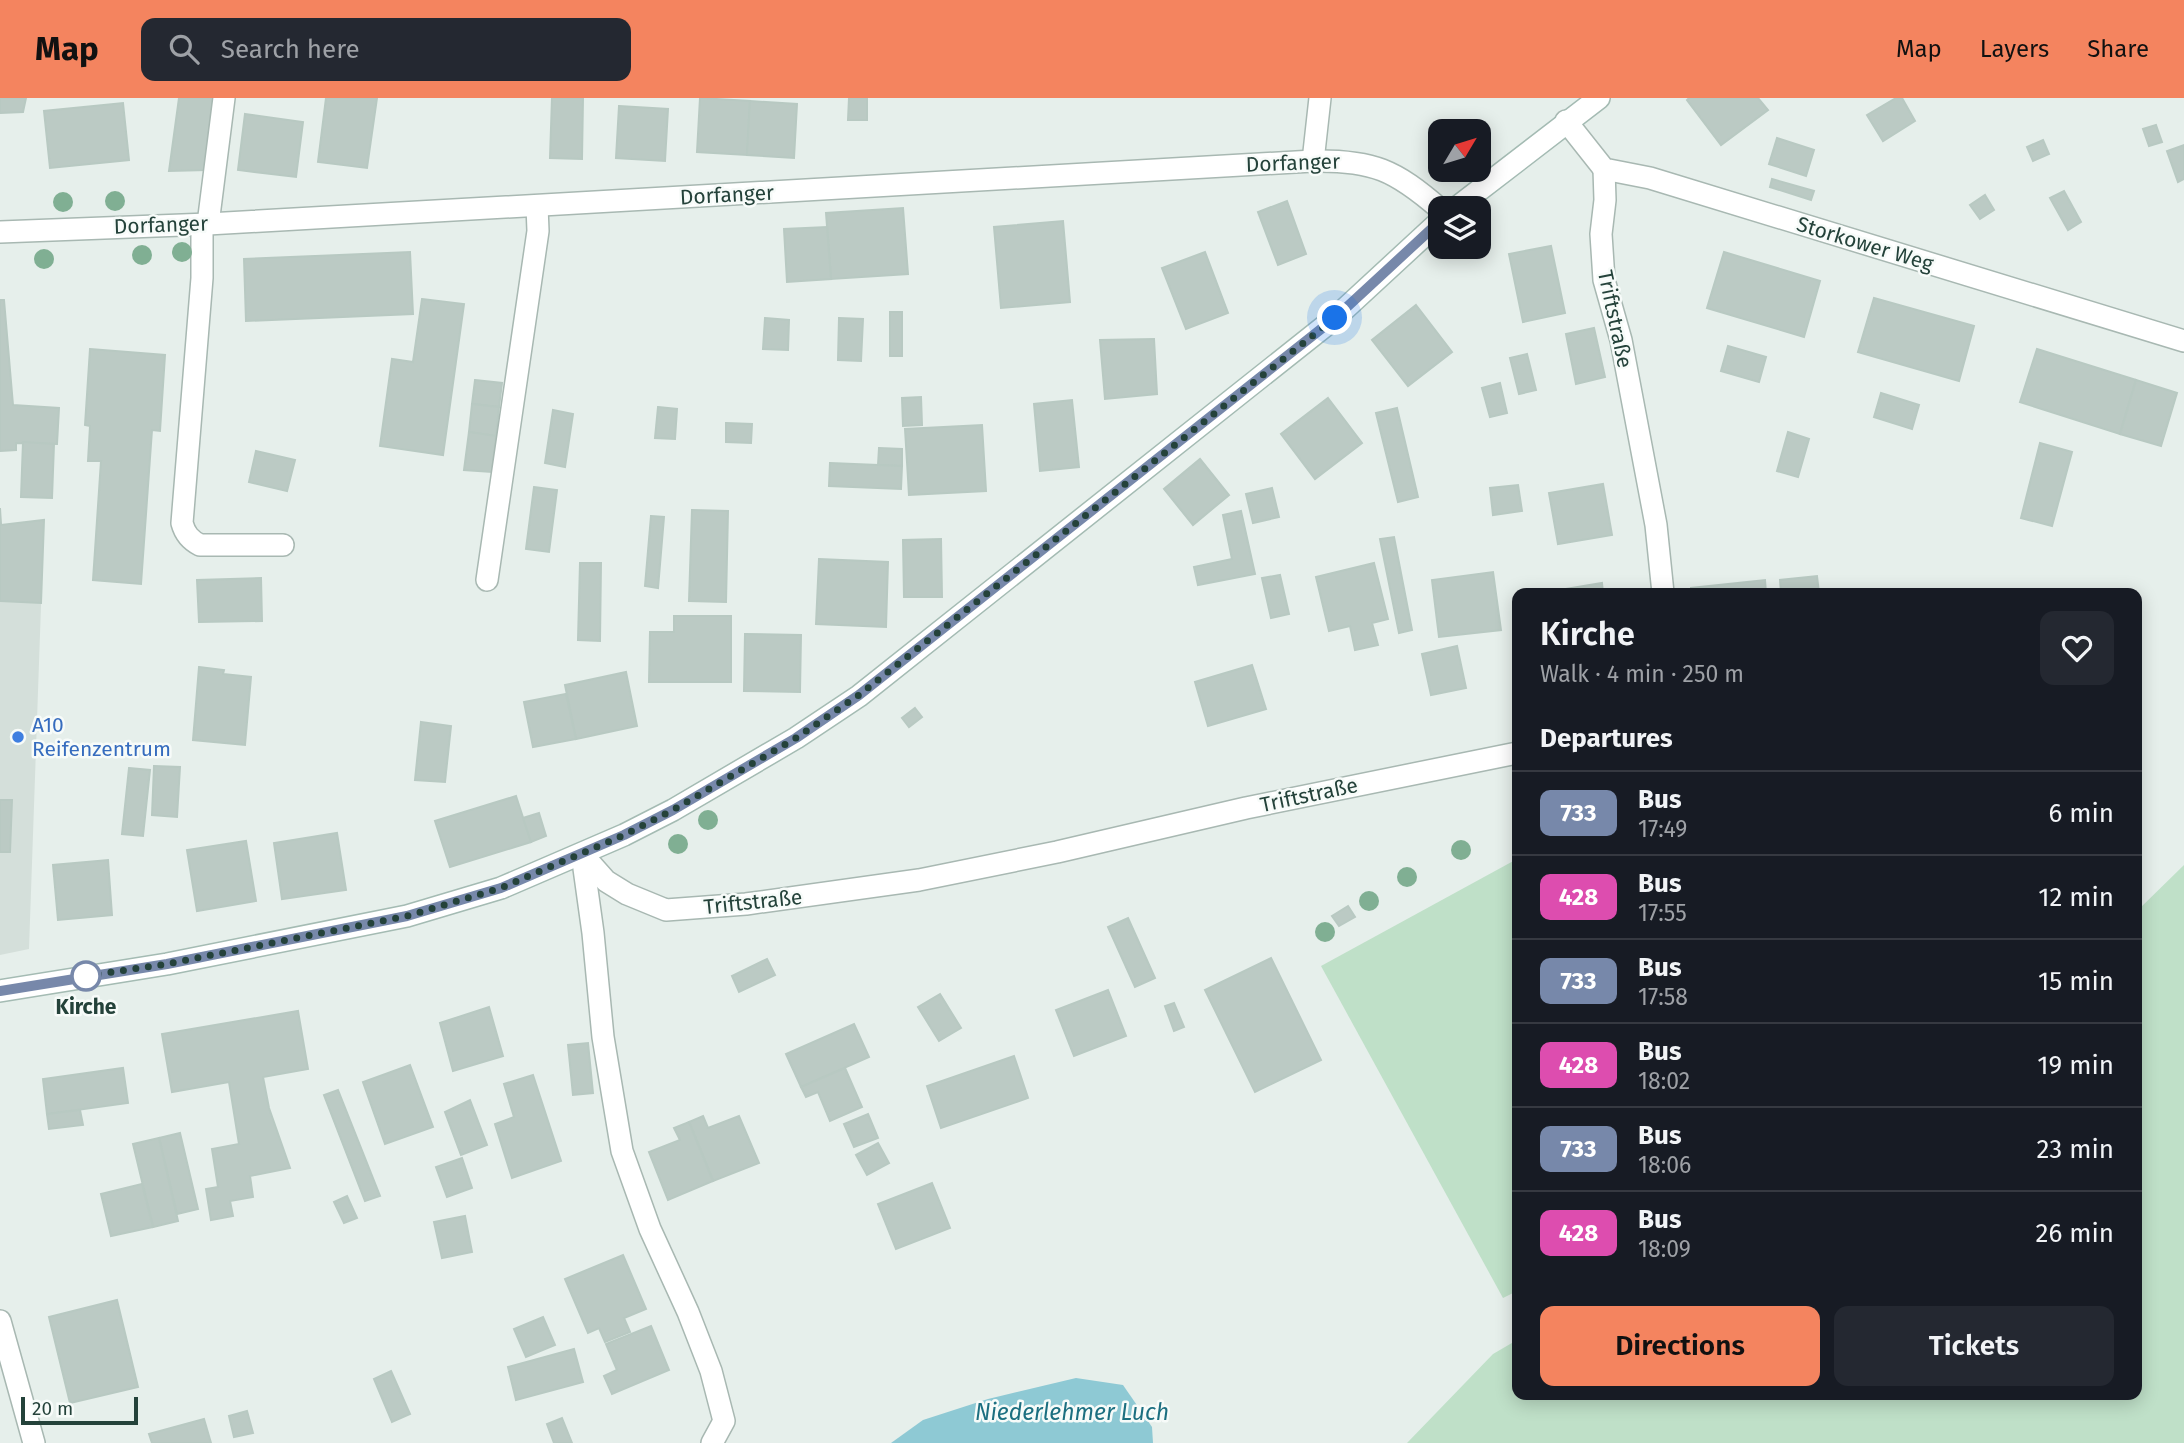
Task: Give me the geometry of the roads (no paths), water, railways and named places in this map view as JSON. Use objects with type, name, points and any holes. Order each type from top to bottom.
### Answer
[{"type":"street","points":[[224,98],[205,224],[182,523],[184,531],[200,545],[283,545]]},
{"type":"street","points":[[1313,161],[1320,98]]},
{"type":"street","points":[[1471,196],[1599,98]]},
{"type":"street","points":[[1566,121],[1604,169]]},
{"type":"street","name":"Dorfanger","points":[[0,232],[205,224],[1350,160],[1377,167],[1400,178],[1428,200]]},
{"type":"street","name":"Storkower Weg","points":[[1604,169],[1650,178],[2184,341]]},
{"type":"street","name":"Triftstraße","points":[[1604,169],[1605,200],[1601,234],[1604,280],[1623,353],[1656,525],[1662,588]]},
{"type":"street","points":[[487,580],[538,231],[537,206]]},
{"type":"street","points":[[0,991],[167,964],[407,916],[501,888],[636,829],[726,781],[859,695],[1335,318],[1428,232]]},
{"type":"street","name":"Triftstraße","points":[[582,854],[606,881],[627,894],[666,910],[746,904],[919,880],[1512,753]]},
{"type":"street","points":[[582,854],[603,1037],[622,1151],[650,1229],[688,1312],[711,1371],[724,1421],[712,1443]]},
{"type":"street","points":[[0,1321],[34,1443]]},
{"type":"water","name":"Niederlehmer Luch","points":[[1076,1378],[1123,1385],[1152,1427],[1153,1443],[891,1443],[923,1420],[988,1399]]},
{"type":"place","name":"A10 Reifenzentrum","points":[[18,737]]},
{"type":"place","name":"Kirche","points":[[86,976]]}]
